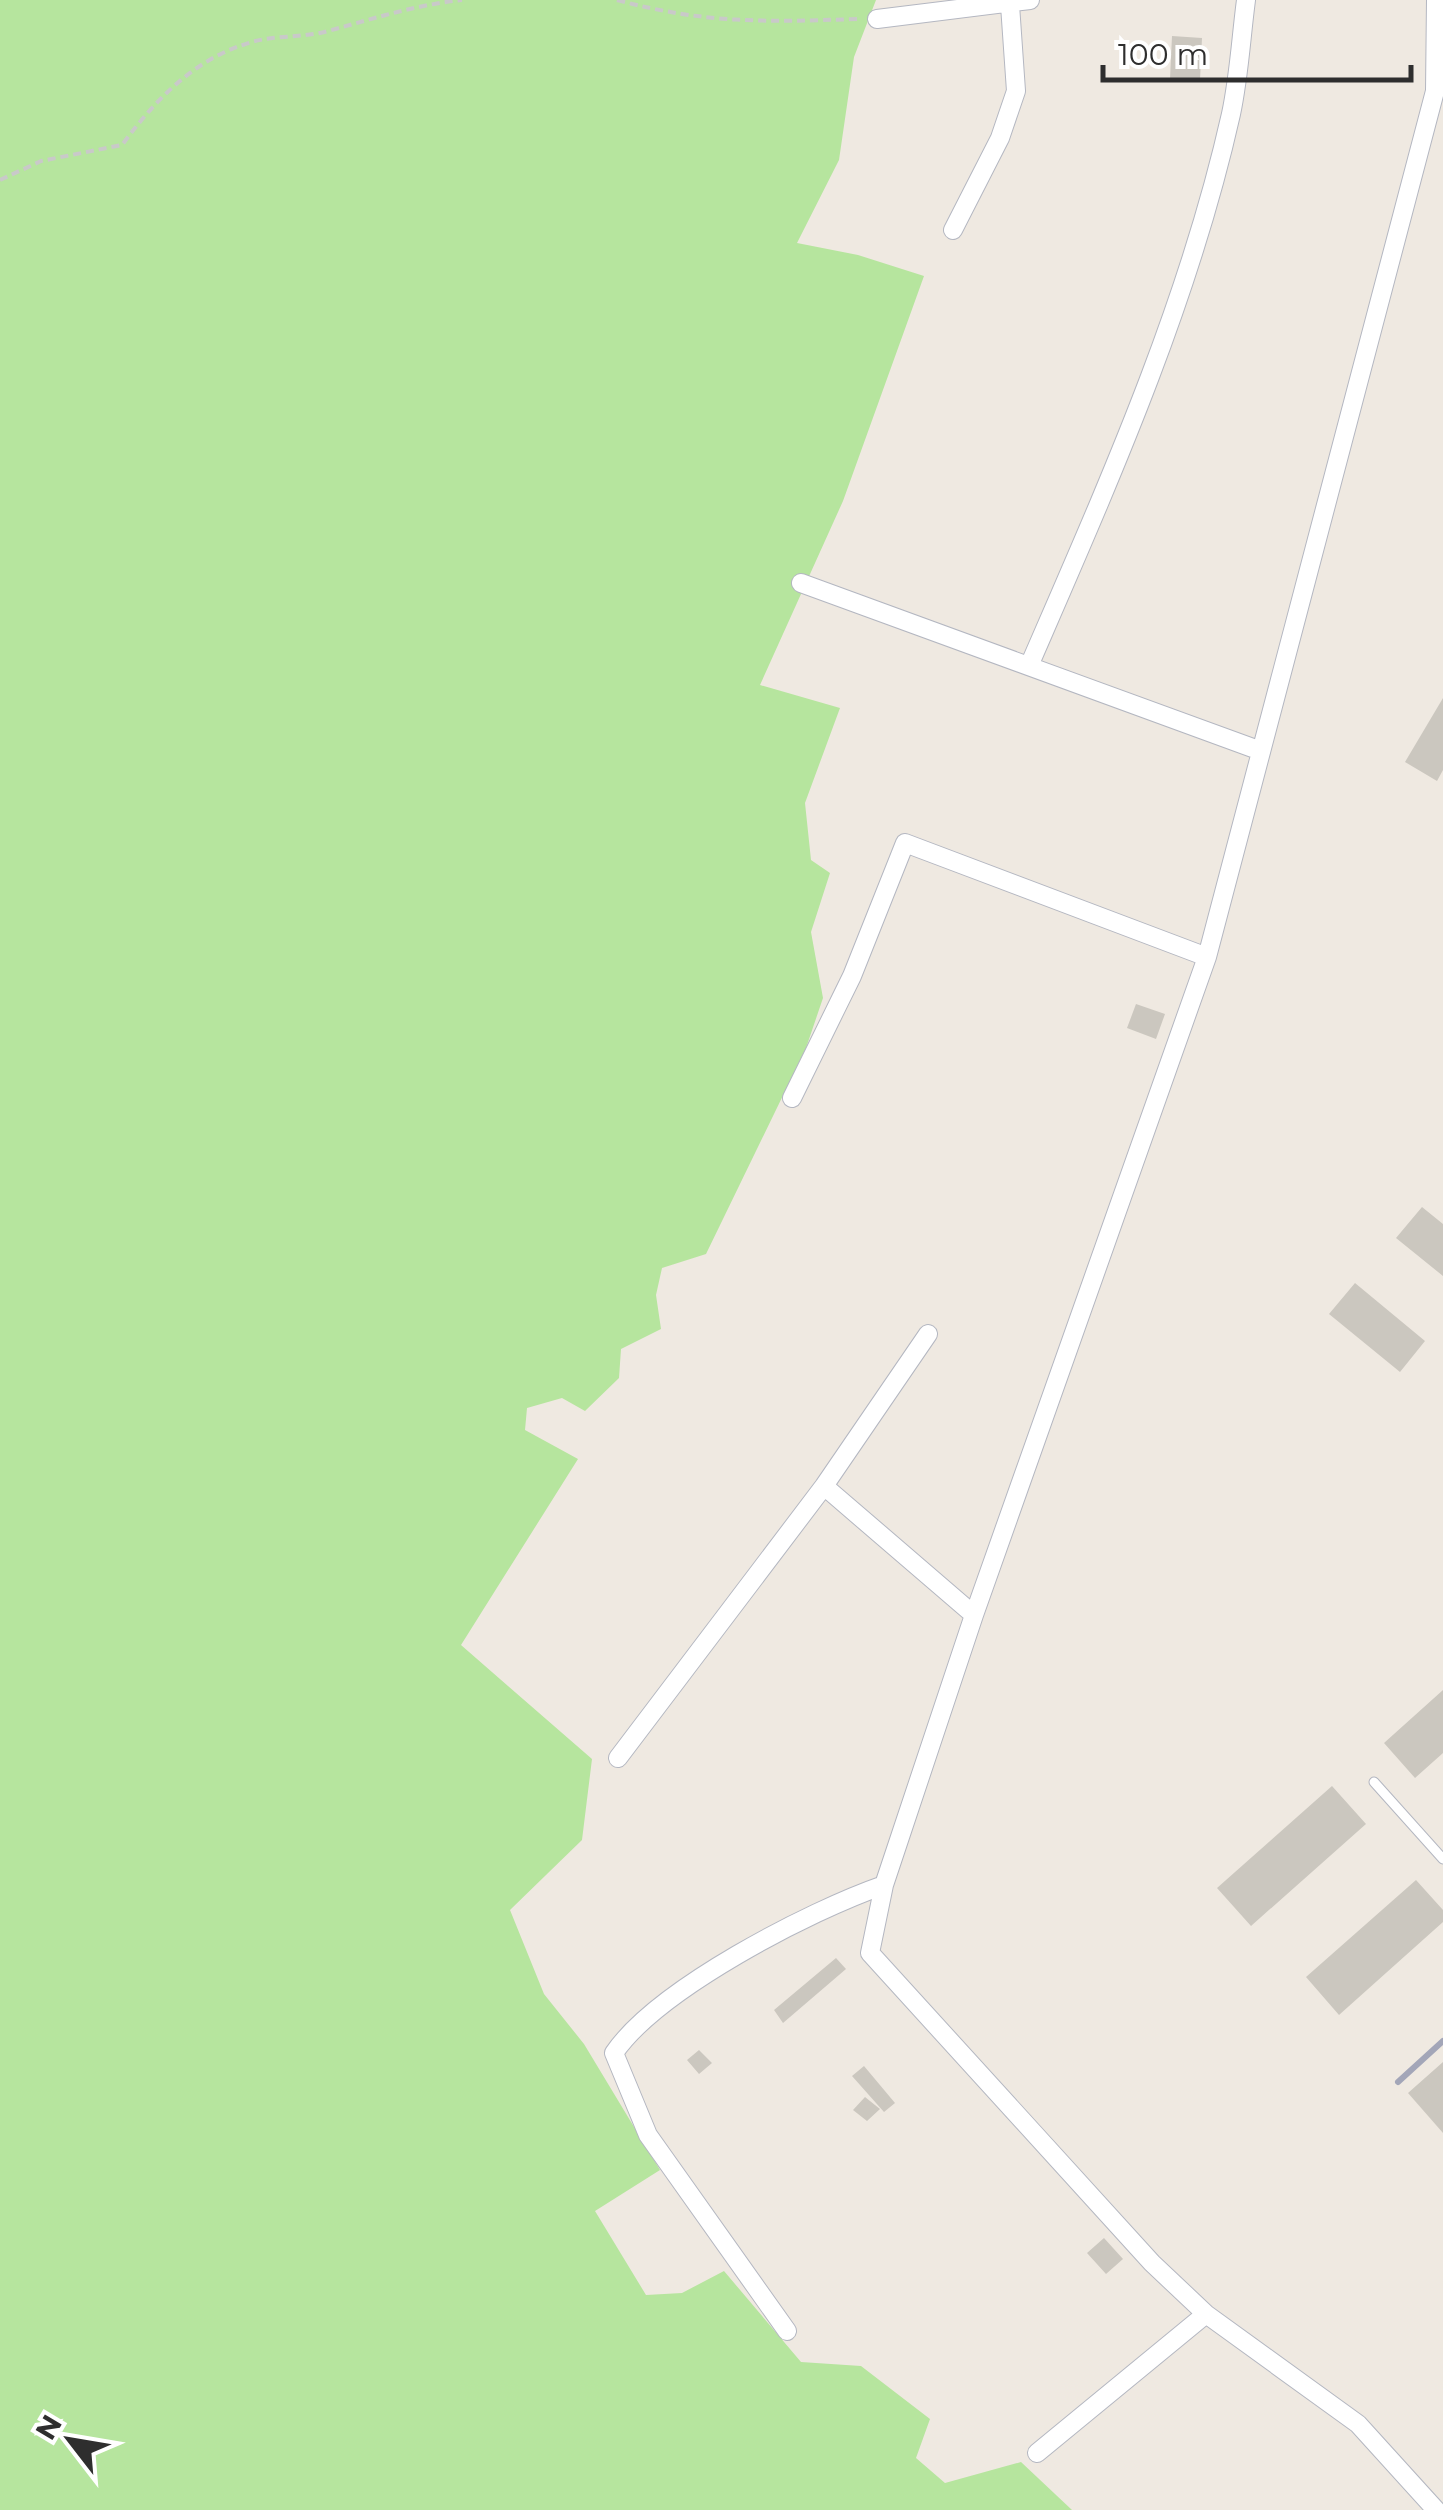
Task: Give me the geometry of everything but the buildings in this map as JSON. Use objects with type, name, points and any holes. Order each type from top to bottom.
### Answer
[{"type":"street","points":[[877,19],[1030,0]]},
{"type":"street","points":[[1029,666],[1121,454],[1194,257],[1232,110],[1246,0]]},
{"type":"street","points":[[1436,0],[1436,92],[1207,957],[974,1615],[884,1885],[870,1953],[1120,2229],[1206,2314],[1358,2424],[1436,2510]]},
{"type":"street","points":[[952,230],[1000,138],[1016,90],[1010,5]]},
{"type":"street","points":[[801,583],[1262,751]]},
{"type":"street","points":[[792,1098],[852,976],[906,843],[1207,957]]},
{"type":"street","points":[[618,1758],[824,1486],[928,1334]]},
{"type":"street","points":[[824,1486],[974,1615]]},
{"type":"street","points":[[787,2330],[648,2135],[614,2054],[633,2025],[720,1969],[829,1904],[884,1885]]},
{"type":"street","points":[[1037,2453],[1206,2314]]},
{"type":"lane","points":[[1374,1782],[1443,1859]]},
{"type":"path","points":[[0,180],[40,162],[122,144],[154,102],[189,72],[252,42],[323,33],[415,4],[462,0]]},
{"type":"path","points":[[617,0],[667,14],[736,24],[877,19]]},
{"type":"green space","points":[[0,0],[876,0],[854,57],[839,160],[797,243],[858,255],[924,276],[843,501],[760,685],[840,708],[805,803],[811,860],[830,873],[811,932],[823,998],[806,1048],[706,1254],[662,1268],[656,1295],[661,1329],[621,1349],[619,1378],[585,1411],[562,1398],[527,1408],[525,1430],[578,1459],[461,1645],[592,1759],[582,1840],[510,1910],[544,1994],[584,2044],[660,2170],[595,2211],[646,2295],[682,2293],[724,2271],[801,2362],[861,2366],[930,2419],[916,2458],[945,2483],[1021,2462],[1072,2510],[0,2510]]},
{"type":"railway","points":[[1398,2082],[1443,2041]]}]
